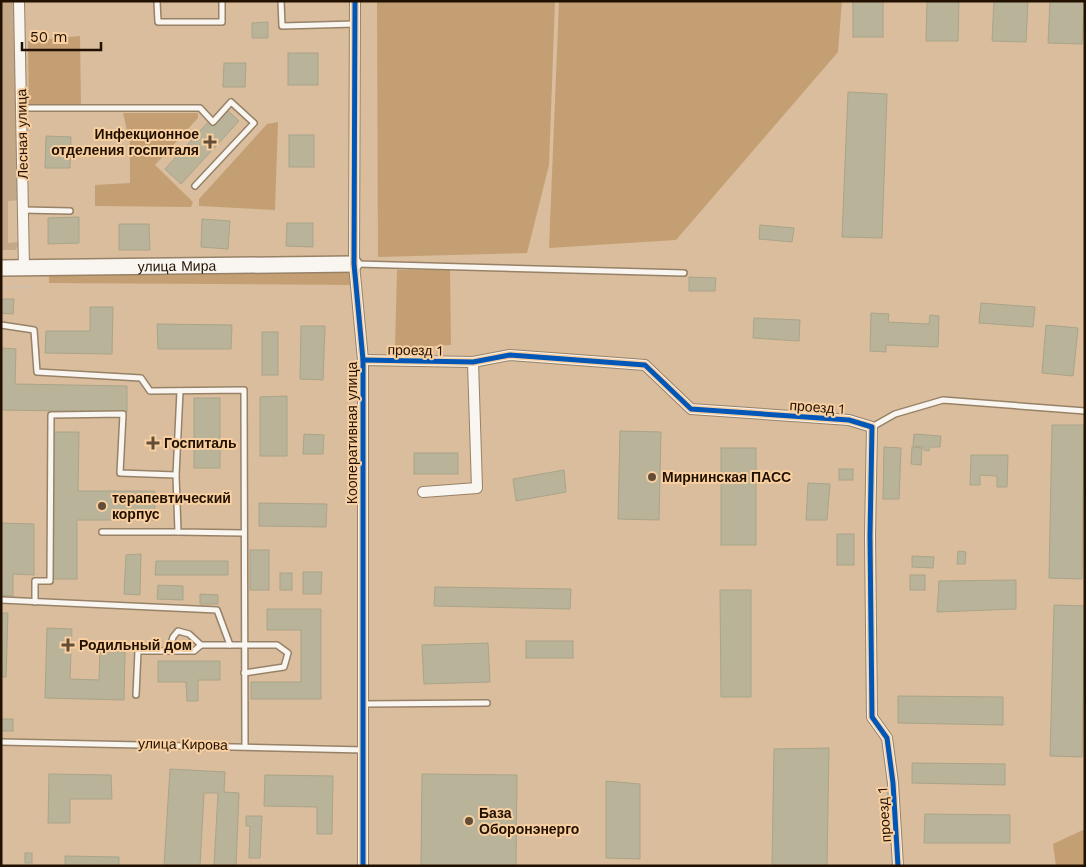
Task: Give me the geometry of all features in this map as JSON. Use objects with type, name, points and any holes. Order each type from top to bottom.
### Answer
[{"type":"street","name":"Лесная улица","points":[[19,1],[24,268]]},
{"type":"street","name":"Кооперативная улица","points":[[355,1],[354,264],[363,360],[363,866]]},
{"type":"street","name":"улица Мира","points":[[1,268],[354,264]]},
{"type":"street","name":"проезд 1","points":[[363,360],[473,362],[510,355],[645,365],[691,409],[850,420],[872,427],[870,536],[872,717],[887,738],[893,783],[898,866]]},
{"type":"street","points":[[423,492],[477,488],[473,362]]},
{"type":"lane","points":[[157,1],[158,22],[222,22],[222,1]]},
{"type":"lane","points":[[281,1],[282,26],[355,24]]},
{"type":"lane","points":[[21,108],[200,108],[213,122],[232,102],[254,123],[195,186]]},
{"type":"lane","points":[[23,210],[70,211]]},
{"type":"lane","points":[[354,264],[684,273]]},
{"type":"lane","points":[[1,325],[34,330],[37,372],[141,378],[150,390],[244,390],[243,645],[245,745]]},
{"type":"lane","points":[[178,532],[176,475],[180,391]]},
{"type":"lane","points":[[872,427],[895,414],[943,400],[1085,410]]},
{"type":"lane","points":[[35,602],[35,582],[50,581],[51,415],[123,414],[120,473],[176,475]]},
{"type":"lane","points":[[102,532],[244,533]]},
{"type":"lane","points":[[1,600],[217,610],[230,645]]},
{"type":"lane","points":[[169,651],[173,637],[178,631],[189,634],[201,645]]},
{"type":"lane","points":[[136,695],[138,652],[194,651],[201,645],[276,645],[288,654],[284,667],[244,672]]},
{"type":"lane","points":[[364,704],[487,703]]},
{"type":"lane","name":"улица Кирова","points":[[1,742],[245,745],[364,750]]},
{"type":"path","points":[[1,288],[31,287]]},
{"type":"shaded area","points":[[1,1],[17,1],[21,200],[8,201],[8,243],[19,242],[16,250],[1,250]]},
{"type":"shaded area","points":[[377,1],[555,1],[549,165],[527,253],[378,257]]},
{"type":"shaded area","points":[[559,1],[842,1],[838,52],[676,240],[549,248]]},
{"type":"shaded area","points":[[80,36],[81,106],[29,107],[28,41]]},
{"type":"shaded area","points":[[123,113],[198,113],[198,118],[155,165],[193,202],[191,207],[95,206],[95,185],[130,183],[130,144]]},
{"type":"shaded area","points":[[278,122],[275,210],[199,206],[199,199],[267,124]]},
{"type":"shaded area","points":[[397,270],[450,270],[451,345],[395,348]]},
{"type":"shaded area","points":[[49,271],[357,271],[356,285],[49,283]]},
{"type":"shaded area","points":[[1085,829],[1085,866],[1056,866],[1053,844]]},
{"type":"building","points":[[853,1],[883,1],[883,37],[853,37]]},
{"type":"building","points":[[927,1],[959,1],[958,41],[926,41]]},
{"type":"building","points":[[994,1],[1028,1],[1026,42],[992,41]]},
{"type":"building","points":[[1050,1],[1085,1],[1082,44],[1048,43]]},
{"type":"building","points":[[268,22],[268,38],[252,38],[252,23]]},
{"type":"building","points":[[288,53],[318,53],[318,85],[288,85]]},
{"type":"building","points":[[224,63],[246,63],[245,87],[223,87]]},
{"type":"building","points":[[848,92],[887,94],[882,238],[842,237]]},
{"type":"building","points":[[223,106],[239,121],[181,184],[165,169]]},
{"type":"building","points":[[289,135],[314,135],[314,167],[289,167]]},
{"type":"building","points":[[46,136],[71,137],[70,168],[45,168]]},
{"type":"building","points":[[79,217],[79,243],[48,244],[48,218]]},
{"type":"building","points":[[202,219],[230,221],[228,249],[201,247]]},
{"type":"building","points":[[287,223],[313,223],[313,247],[286,246]]},
{"type":"building","points":[[119,224],[149,224],[150,250],[119,250]]},
{"type":"building","points":[[760,225],[794,228],[792,242],[759,239]]},
{"type":"building","points":[[689,277],[716,278],[715,291],[689,291]]},
{"type":"building","points":[[1,299],[14,299],[13,314],[1,313]]},
{"type":"building","points":[[981,303],[1035,307],[1033,327],[979,323]]},
{"type":"building","points":[[90,307],[113,307],[112,354],[45,353],[46,331],[90,331]]},
{"type":"building","points":[[871,313],[889,314],[888,322],[929,324],[930,315],[939,316],[938,347],[886,345],[886,352],[870,351]]},
{"type":"building","points":[[754,318],[800,320],[799,341],[753,338]]},
{"type":"building","points":[[157,324],[232,325],[231,349],[158,349]]},
{"type":"building","points":[[1046,325],[1078,328],[1073,376],[1042,373]]},
{"type":"building","points":[[301,326],[325,326],[323,380],[300,379]]},
{"type":"building","points":[[262,332],[278,332],[278,375],[262,375]]},
{"type":"building","points":[[1,348],[16,349],[15,384],[127,386],[127,412],[1,410]]},
{"type":"building","points":[[287,396],[287,456],[260,456],[260,397]]},
{"type":"building","points":[[194,398],[220,398],[220,468],[194,468]]},
{"type":"building","points":[[1052,425],[1084,425],[1082,579],[1049,578]]},
{"type":"building","points":[[620,431],[661,432],[659,520],[618,519]]},
{"type":"building","name":"терапевтический корпус","points":[[50,432],[79,432],[78,491],[155,491],[155,520],[77,520],[77,579],[49,579]]},
{"type":"building","points":[[304,434],[324,435],[323,454],[303,454]]},
{"type":"building","points":[[914,434],[941,436],[940,447],[930,447],[929,451],[924,450],[924,447],[913,446]]},
{"type":"building","points":[[884,447],[901,448],[899,499],[883,499]]},
{"type":"building","points":[[912,447],[922,448],[921,465],[911,464]]},
{"type":"building","points":[[721,448],[756,448],[756,545],[721,545]]},
{"type":"building","points":[[414,453],[458,453],[458,474],[414,474]]},
{"type":"building","points":[[971,455],[1008,455],[1007,487],[997,487],[997,476],[980,475],[980,485],[970,485]]},
{"type":"building","points":[[839,469],[853,469],[853,480],[839,480]]},
{"type":"building","points":[[564,470],[566,492],[516,501],[513,479]]},
{"type":"building","points":[[808,483],[830,484],[827,520],[806,520]]},
{"type":"building","points":[[259,503],[327,504],[326,527],[259,526]]},
{"type":"building","points":[[1,523],[34,524],[34,575],[13,574],[13,596],[1,595]]},
{"type":"building","points":[[837,534],[854,534],[854,565],[837,565]]},
{"type":"building","points":[[250,550],[269,550],[269,590],[250,590]]},
{"type":"building","points":[[958,551],[966,552],[965,564],[957,564]]},
{"type":"building","points":[[141,554],[140,595],[124,594],[126,555]]},
{"type":"building","points":[[912,556],[934,557],[933,568],[912,567]]},
{"type":"building","points":[[156,561],[228,561],[228,575],[155,575]]},
{"type":"building","points":[[303,572],[322,572],[321,594],[303,594]]},
{"type":"building","points":[[280,573],[292,573],[292,590],[280,590]]},
{"type":"building","points":[[910,575],[925,575],[925,590],[910,590]]},
{"type":"building","points":[[1016,580],[1016,609],[937,612],[939,581]]},
{"type":"building","points":[[158,585],[183,586],[183,600],[157,599]]},
{"type":"building","points":[[435,587],[571,589],[570,609],[434,606]]},
{"type":"building","points":[[720,590],[751,590],[751,697],[721,697]]},
{"type":"building","points":[[200,594],[218,595],[218,604],[200,604]]},
{"type":"building","points":[[1054,605],[1085,606],[1082,757],[1050,756]]},
{"type":"building","points":[[267,609],[321,609],[321,699],[251,699],[251,682],[301,682],[301,630],[267,630]]},
{"type":"building","points":[[1,613],[8,613],[6,677],[1,677]]},
{"type":"building","points":[[47,628],[72,629],[70,679],[99,680],[100,651],[125,652],[124,700],[45,698]]},
{"type":"building","points":[[526,641],[573,641],[573,658],[526,658]]},
{"type":"building","points":[[488,643],[490,682],[424,684],[422,645]]},
{"type":"building","points":[[158,661],[220,661],[220,680],[198,680],[198,701],[187,701],[186,682],[158,682]]},
{"type":"building","points":[[898,696],[1003,697],[1003,725],[898,723]]},
{"type":"building","points":[[1,719],[13,719],[13,731],[1,731]]},
{"type":"building","points":[[829,748],[827,866],[772,866],[774,749]]},
{"type":"building","points":[[912,763],[1005,764],[1005,785],[912,783]]},
{"type":"building","points":[[170,769],[225,772],[224,792],[239,793],[236,866],[214,866],[218,793],[204,793],[200,866],[164,866]]},
{"type":"building","points":[[49,774],[111,775],[112,799],[70,799],[70,823],[48,823]]},
{"type":"building","name":"База Оборонэнерго","points":[[422,774],[517,775],[516,866],[421,866]]},
{"type":"building","points":[[265,775],[333,776],[332,834],[317,834],[317,807],[264,806]]},
{"type":"building","points":[[606,781],[640,784],[640,859],[606,858]]},
{"type":"building","points":[[925,814],[1010,815],[1010,843],[924,843]]},
{"type":"building","points":[[246,816],[262,816],[260,858],[249,858],[250,826],[246,826]]},
{"type":"building","points":[[25,853],[32,853],[32,863],[25,863]]},
{"type":"building","points":[[65,856],[119,857],[119,866],[65,866]]},
{"type":"cycle path","points":[[355,1],[354,264],[363,360],[363,866]]},
{"type":"cycle path","points":[[363,360],[473,362],[510,355],[645,365],[691,409],[849,420],[872,427],[870,536],[872,717],[887,738],[893,783],[898,866]]},
{"type":"place","name":"Инфекционное отделения госпиталя","points":[[210,142]]},
{"type":"place","name":"Госпиталь","points":[[153,443]]},
{"type":"place","name":"Мирнинская ПАСС","points":[[652,477]]},
{"type":"place","name":"терапевтический корпус","points":[[102,506]]},
{"type":"place","name":"Родильный дом","points":[[68,645]]},
{"type":"place","name":"База Оборонэнерго","points":[[469,821]]}]
